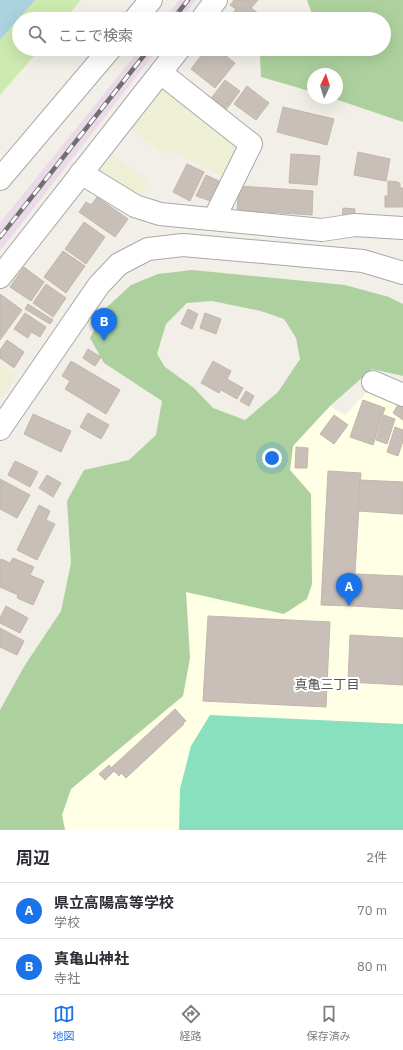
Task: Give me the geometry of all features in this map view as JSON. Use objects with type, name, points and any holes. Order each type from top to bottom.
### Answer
[{"type":"street","points":[[141,12],[151,0]]},
{"type":"street","points":[[207,12],[216,0]]},
{"type":"street","points":[[0,178],[104,56]]},
{"type":"street","points":[[0,277],[174,56]]},
{"type":"street","points":[[161,73],[251,144],[214,219]]},
{"type":"street","points":[[82,173],[135,206],[160,214],[322,230],[355,225],[403,228]]},
{"type":"street","points":[[0,429],[99,285],[118,264],[148,249],[183,246],[363,261],[403,273]]},
{"type":"street","points":[[373,382],[403,395]]},
{"type":"shaded area","points":[[179,0],[196,0],[187,12],[170,12]]},
{"type":"shaded area","points":[[134,56],[153,56],[0,251],[0,223]]},
{"type":"shaded area","points":[[161,85],[242,143],[228,179],[167,149],[163,154],[129,127]]},
{"type":"shaded area","points":[[109,152],[149,181],[138,199],[95,172]]},
{"type":"shaded area","points":[[0,364],[17,375],[0,400]]},
{"type":"shaded area","points":[[369,390],[403,402],[403,830],[65,830],[62,815],[71,789],[183,696],[190,658],[186,592],[284,613],[311,495],[290,470],[293,446],[330,406],[345,415]]},
{"type":"green space","points":[[35,0],[81,0],[71,12],[24,12]]},
{"type":"green space","points":[[307,0],[403,0],[403,122],[343,102],[343,68],[307,68],[307,90],[261,77],[260,56],[391,56],[391,12],[310,12]]},
{"type":"green space","points":[[12,26],[12,56],[34,56],[0,95],[0,40]]},
{"type":"green space","points":[[192,270],[345,285],[389,297],[403,304],[403,376],[372,369],[330,406],[293,446],[290,470],[311,494],[312,584],[307,599],[284,614],[186,592],[190,658],[183,696],[71,789],[62,815],[65,830],[0,830],[0,710],[25,665],[61,611],[71,563],[67,501],[84,470],[129,460],[156,435],[162,401],[104,363],[90,338],[106,308],[131,285],[158,274]],"holes":[[[212,301],[261,311],[284,319],[296,338],[300,359],[278,392],[245,420],[213,408],[194,388],[165,367],[157,354],[166,324],[187,303]]]},
{"type":"green space","points":[[210,715],[403,724],[403,830],[179,830],[180,789],[191,746]]},
{"type":"water","points":[[0,0],[35,0],[24,12],[12,12],[12,26],[0,40]]},
{"type":"building","points":[[234,0],[258,0],[251,8],[256,12],[234,12],[236,9],[230,5]]},
{"type":"building","points":[[201,56],[226,56],[235,63],[215,88],[191,69]]},
{"type":"building","points":[[225,80],[240,91],[225,111],[210,100]]},
{"type":"building","points":[[247,86],[269,103],[256,120],[234,104]]},
{"type":"building","points":[[283,107],[334,119],[327,145],[277,132]]},
{"type":"building","points":[[358,152],[390,159],[386,181],[354,175]]},
{"type":"building","points":[[291,154],[320,156],[317,185],[289,183]]},
{"type":"building","points":[[187,164],[204,172],[190,201],[173,192]]},
{"type":"building","points":[[206,175],[223,183],[214,202],[196,196]]},
{"type":"building","points":[[388,181],[398,182],[400,183],[400,188],[403,188],[403,207],[385,207],[385,196],[388,196]]},
{"type":"building","points":[[239,186],[313,191],[312,215],[237,210]]},
{"type":"building","points":[[97,197],[128,219],[115,237],[79,212],[86,202],[91,205]]},
{"type":"building","points":[[343,208],[355,209],[354,220],[342,218]]},
{"type":"building","points":[[84,222],[105,237],[86,264],[65,249]]},
{"type":"building","points":[[63,251],[85,266],[66,293],[44,277]]},
{"type":"building","points":[[24,267],[44,282],[31,301],[10,287]]},
{"type":"building","points":[[46,284],[66,298],[53,317],[33,303]]},
{"type":"building","points":[[0,294],[22,310],[0,340]]},
{"type":"building","points":[[28,304],[53,320],[50,324],[25,309]]},
{"type":"building","points":[[188,309],[198,314],[192,329],[181,324]]},
{"type":"building","points":[[25,313],[46,327],[40,337],[31,332],[28,338],[14,329]]},
{"type":"building","points":[[205,313],[221,319],[216,334],[200,328]]},
{"type":"building","points":[[7,340],[24,352],[14,368],[0,358],[0,350]]},
{"type":"building","points":[[88,349],[101,357],[95,366],[83,358]]},
{"type":"building","points":[[71,361],[120,390],[106,414],[65,389],[70,381],[62,376]]},
{"type":"building","points":[[213,361],[231,371],[227,379],[243,388],[237,399],[221,390],[219,393],[201,383]]},
{"type":"building","points":[[246,391],[254,396],[249,406],[240,401]]},
{"type":"building","points":[[363,400],[385,408],[373,445],[350,437]]},
{"type":"building","points":[[399,403],[403,406],[403,420],[393,413]]},
{"type":"building","points":[[88,413],[109,425],[101,439],[80,427]]},
{"type":"building","points":[[33,414],[71,431],[61,452],[24,434]]},
{"type":"building","points":[[334,415],[348,425],[334,444],[320,434]]},
{"type":"building","points":[[384,415],[395,419],[387,444],[376,440]]},
{"type":"building","points":[[395,427],[403,430],[403,441],[398,456],[387,452]]},
{"type":"building","points":[[296,447],[308,448],[307,468],[295,468]]},
{"type":"building","points":[[15,461],[38,472],[30,487],[8,475]]},
{"type":"building","points":[[328,471],[361,473],[353,606],[321,605]]},
{"type":"building","points":[[47,475],[61,483],[53,497],[39,488]]},
{"type":"building","points":[[0,479],[30,495],[17,518],[0,509]]},
{"type":"building","points":[[360,480],[403,482],[403,514],[358,511]]},
{"type":"building","points":[[39,505],[50,511],[46,520],[55,524],[37,560],[17,550]]},
{"type":"building","points":[[13,558],[34,567],[30,575],[44,581],[33,605],[17,598],[18,595],[0,587],[0,561],[1,559],[10,563]]},
{"type":"building","points":[[355,574],[403,576],[403,609],[353,606]]},
{"type":"building","points":[[6,606],[28,618],[20,633],[0,623],[0,618]]},
{"type":"building","points":[[208,616],[330,622],[326,707],[203,701]]},
{"type":"building","points":[[0,628],[24,641],[17,655],[0,647]]},
{"type":"building","points":[[350,635],[403,638],[403,685],[348,682]]},
{"type":"building","points":[[175,709],[186,721],[183,723],[184,724],[126,778],[121,773],[119,776],[114,771],[105,780],[99,774],[109,765],[111,768]]},
{"type":"railway","points":[[179,12],[188,0]]},
{"type":"railway","points":[[0,237],[143,56]]},
{"type":"place","name":"真亀山神社","points":[[104,341]]},
{"type":"place","name":"県立高陽高等学校","points":[[349,606]]},
{"type":"district","name":"真亀三丁目","points":[[327,684]]}]
